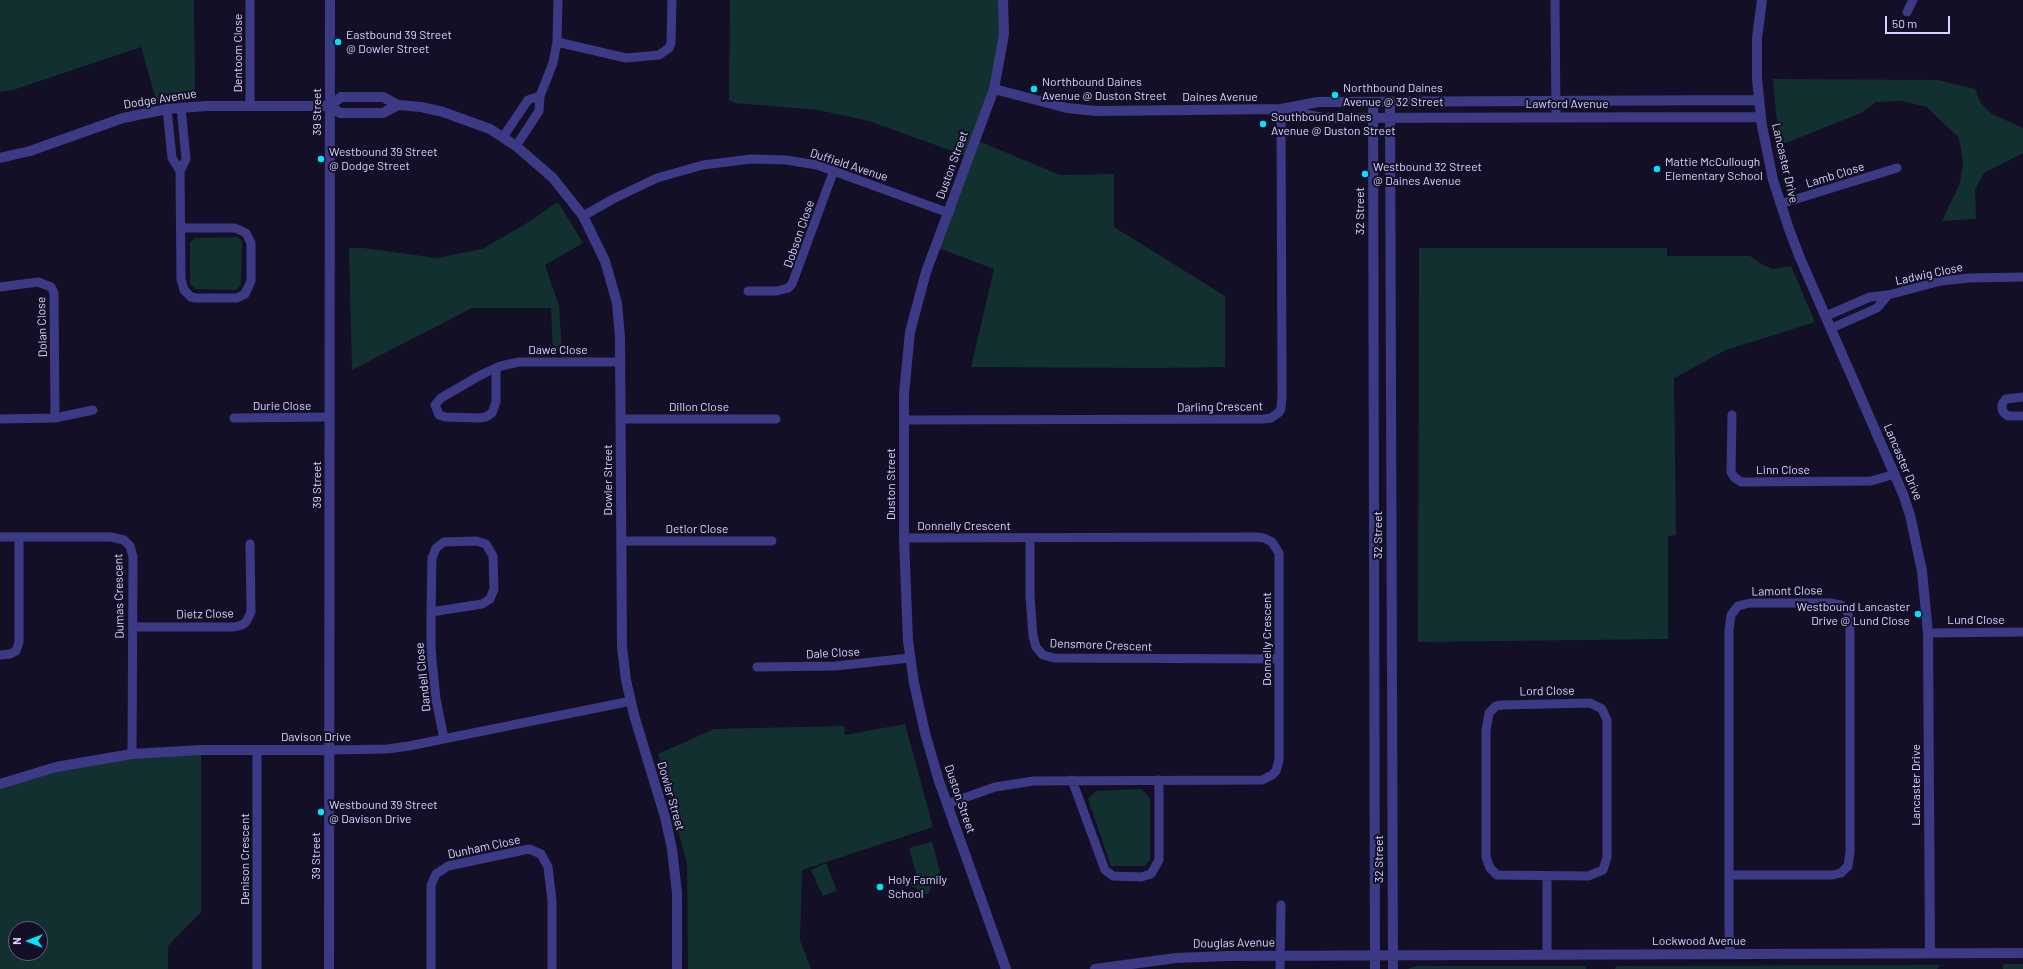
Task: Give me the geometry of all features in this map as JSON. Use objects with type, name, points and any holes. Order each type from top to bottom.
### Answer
[{"type":"street","name":"Dentoom Close","points":[[250,0],[250,106]]},
{"type":"street","name":"39 Street","points":[[329,969],[330,0]]},
{"type":"street","points":[[516,146],[539,111],[540,96],[552,68],[557,42],[558,0]]},
{"type":"street","points":[[557,42],[626,58],[659,55],[669,48],[671,43],[672,0]]},
{"type":"street","name":"Duston Street","points":[[1003,0],[1004,34],[994,89],[922,286],[912,327],[906,365],[904,420],[904,538],[906,606],[910,658],[925,733],[947,804],[1006,969]]},
{"type":"street","points":[[1555,0],[1556,117]]},
{"type":"street","name":"Lancaster Drive","points":[[1762,0],[1757,38],[1759,100],[1766,149],[1780,204],[1797,250],[1894,474],[1910,515],[1917,543],[1926,598],[1928,633],[1930,953]]},
{"type":"street","points":[[1907,12],[1913,0]]},
{"type":"street","name":"Daines Avenue","points":[[994,89],[1051,105],[1082,110],[1281,110],[1318,102],[1390,102]]},
{"type":"street","points":[[503,137],[528,100],[540,96]]},
{"type":"street","name":"Dowler Street","points":[[398,105],[383,113],[340,113],[330,106],[341,97],[383,97],[398,105],[421,107],[444,112],[479,124],[503,137],[516,146],[553,178],[583,216],[601,250],[612,282],[619,321],[621,362],[622,641],[631,701],[665,817],[672,849],[677,892],[677,969]]},
{"type":"street","name":"Lawford Avenue","points":[[1390,102],[1759,100]]},
{"type":"street","name":"32 Street","points":[[1373,102],[1375,969]]},
{"type":"street","name":"32 Street","points":[[1390,102],[1393,969]]},
{"type":"street","name":"Dodge Avenue","points":[[0,158],[38,148],[112,121],[167,109],[250,106],[330,106]]},
{"type":"street","points":[[181,108],[186,159],[180,171],[181,279],[184,290],[187,294],[196,298],[237,298],[245,294],[251,281],[251,243],[246,233],[235,228],[181,228]]},
{"type":"street","points":[[167,109],[172,158],[180,171]]},
{"type":"street","name":"Daines Avenue","points":[[1281,110],[1316,118],[1373,118]]},
{"type":"street","name":"Darling Crescent","points":[[904,420],[1263,420],[1271,418],[1278,413],[1281,409],[1282,395],[1281,110]]},
{"type":"street","name":"Lawford Avenue","points":[[1373,118],[1761,117]]},
{"type":"street","name":"Duffield Avenue","points":[[583,216],[652,180],[703,165],[730,160],[772,159],[802,162],[834,170],[949,213]]},
{"type":"street","name":"Lamb Close","points":[[1780,204],[1897,168]]},
{"type":"street","name":"Dobson Close","points":[[748,291],[777,291],[788,288],[792,284],[834,170]]},
{"type":"street","name":"Ladwig Close","points":[[1826,316],[1870,297],[1888,295],[1955,279],[2023,277]]},
{"type":"street","name":"Dolan Close","points":[[0,287],[38,282],[51,287],[54,293],[55,418]]},
{"type":"street","name":"Ladwig Close","points":[[1832,328],[1877,308],[1888,295]]},
{"type":"street","name":"Dawe Close","points":[[496,368],[496,402],[492,413],[486,417],[479,418],[445,418],[439,415],[435,405],[441,398],[496,368],[519,362],[621,362]]},
{"type":"street","points":[[2023,397],[2006,399],[2002,404],[2003,412],[2008,416],[2023,416]]},
{"type":"street","points":[[0,419],[55,418],[93,410]]},
{"type":"street","name":"Linn Close","points":[[1732,415],[1731,472],[1734,477],[1741,482],[1871,482],[1894,474]]},
{"type":"street","name":"Durie Close","points":[[234,418],[330,418]]},
{"type":"street","name":"Dillon Close","points":[[621,419],[776,419]]},
{"type":"street","name":"Dumas Crescent","points":[[0,537],[111,537],[120,538],[127,542],[133,556],[132,754]]},
{"type":"street","points":[[0,655],[10,654],[16,651],[19,642],[20,537]]},
{"type":"street","name":"Donnelly Crescent","points":[[904,538],[1256,537],[1269,540],[1275,545],[1279,558],[1279,760],[1276,771],[1272,776],[1262,780],[1034,781],[1008,784],[947,804]]},
{"type":"street","name":"Densmore Crescent","points":[[1030,538],[1030,591],[1033,636],[1038,652],[1047,658],[1279,658]]},
{"type":"street","name":"Dandell Close","points":[[431,612],[482,604],[490,599],[494,589],[493,556],[486,544],[476,541],[448,541],[438,545],[432,558],[431,612],[433,675],[444,739]]},
{"type":"street","name":"Detlor Close","points":[[621,541],[772,541]]},
{"type":"street","name":"Dietz Close","points":[[132,627],[234,627],[242,625],[246,622],[251,612],[250,544]]},
{"type":"street","name":"Lamont Close","points":[[1730,875],[1834,875],[1841,873],[1848,866],[1850,852],[1850,624],[1848,613],[1841,606],[1836,604],[1744,604],[1738,606],[1731,615],[1729,630],[1730,954]]},
{"type":"street","name":"Lund Close","points":[[1928,633],[2023,632]]},
{"type":"street","name":"Dale Close","points":[[757,667],[835,666],[910,658]]},
{"type":"street","name":"Davison Drive","points":[[0,784],[56,767],[132,754],[179,750],[330,750],[398,748],[631,701]]},
{"type":"street","name":"Lord Close","points":[[1590,703],[1602,709],[1607,720],[1606,864],[1603,870],[1594,875],[1547,876],[1497,875],[1493,872],[1488,863],[1486,720],[1492,710],[1502,705],[1590,703]]},
{"type":"street","name":"Denison Crescent","points":[[257,750],[257,969]]},
{"type":"street","points":[[1072,780],[1105,870],[1113,876],[1141,877],[1151,874],[1159,860],[1159,780]]},
{"type":"street","name":"Dunham Close","points":[[431,969],[431,885],[436,874],[448,866],[529,849],[541,854],[548,867],[552,901],[552,969]]},
{"type":"street","points":[[1547,876],[1547,954]]},
{"type":"street","points":[[1280,969],[1279,956],[1281,905]]},
{"type":"street","name":"Lockwood Avenue","points":[[1375,954],[2023,953]]},
{"type":"street","name":"Douglas Avenue","points":[[1095,969],[1159,964],[1201,957],[1375,954]]},
{"type":"green space","points":[[0,0],[194,0],[195,95],[156,100],[141,47],[16,89],[0,92]]},
{"type":"green space","points":[[730,0],[1003,0],[1004,34],[976,140],[1060,175],[1114,174],[1114,227],[1225,296],[1225,367],[971,367],[994,269],[936,247],[969,157],[869,121],[818,110],[734,103],[729,100]]},
{"type":"green space","points":[[1773,79],[1938,80],[1975,89],[1980,102],[1992,114],[2023,128],[2023,153],[1984,173],[1975,190],[1976,219],[1942,221],[1960,183],[1963,161],[1959,138],[1927,107],[1902,101],[1876,102],[1861,113],[1781,145]]},
{"type":"green space","points":[[558,202],[583,243],[545,265],[559,306],[562,351],[553,351],[551,308],[472,308],[352,370],[349,248],[363,248],[437,258],[482,249],[524,225]]},
{"type":"green space","points":[[238,237],[242,242],[241,285],[236,290],[196,289],[190,284],[190,243],[195,238]]},
{"type":"green space","points":[[1419,248],[1667,248],[1667,256],[1750,256],[1761,264],[1773,269],[1791,266],[1815,322],[1726,350],[1674,378],[1676,535],[1668,536],[1668,639],[1418,642]]},
{"type":"green space","points":[[905,724],[933,827],[802,870],[800,940],[811,969],[688,969],[687,864],[658,754],[714,729],[844,726],[845,735]]},
{"type":"green space","points":[[201,750],[201,912],[168,946],[168,969],[0,969],[0,784],[56,767]]},
{"type":"green space","points":[[1141,789],[1150,798],[1150,860],[1145,866],[1111,866],[1088,799],[1096,791]]},
{"type":"green space","points":[[932,842],[940,872],[927,895],[910,885],[916,873],[909,848]]},
{"type":"green space","points":[[826,863],[837,891],[823,896],[811,870]]},
{"type":"green space","points":[[2003,964],[2023,964],[2023,969],[2003,969]]},
{"type":"green space","points":[[1940,965],[1937,969],[1615,969],[1617,966]]},
{"type":"green space","points":[[1416,966],[1586,966],[1586,969],[1408,969]]},
{"type":"place","name":"Eastbound 39 Street @ Dowler Street","points":[[338,42]]},
{"type":"place","name":"Northbound Daines Avenue @ Duston Street","points":[[1034,89]]},
{"type":"place","name":"Northbound Daines Avenue @ 32 Street","points":[[1335,95]]},
{"type":"place","name":"Southbound Daines Avenue @ Duston Street","points":[[1263,124]]},
{"type":"place","name":"Westbound 39 Street @ Dodge Street","points":[[321,159]]},
{"type":"place","name":"Mattie McCullough Elementary School","points":[[1657,169]]},
{"type":"place","name":"Westbound 32 Street @ Daines Avenue","points":[[1365,174]]},
{"type":"place","name":"Westbound Lancaster Drive @ Lund Close","points":[[1918,614]]},
{"type":"place","name":"Westbound 39 Street @ Davison Drive","points":[[321,812]]},
{"type":"place","name":"Holy Family School","points":[[880,887]]}]
